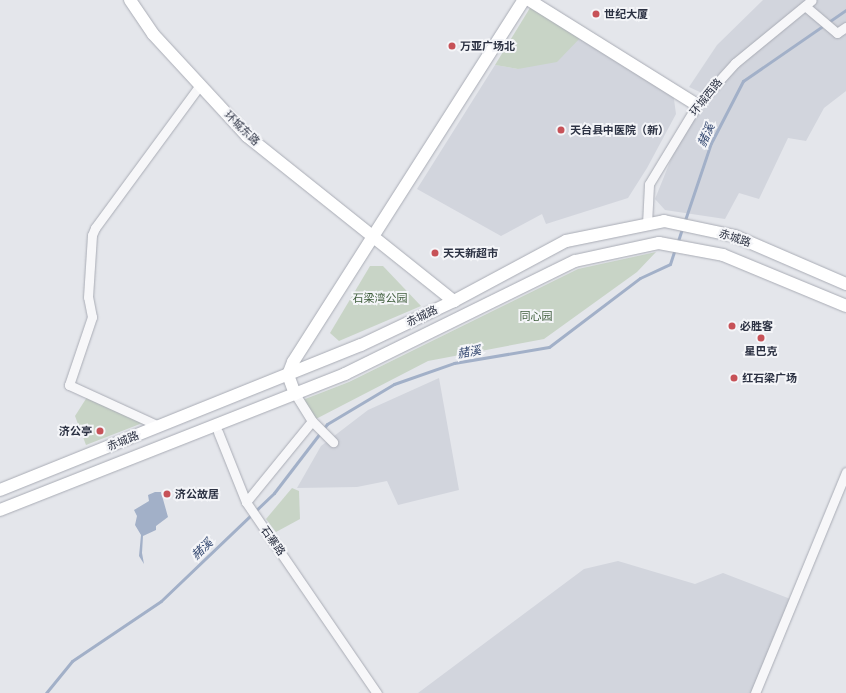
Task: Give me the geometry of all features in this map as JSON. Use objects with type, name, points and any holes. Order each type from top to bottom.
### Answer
[{"type":"main road","name":"环城东路","points":[[130,0],[153,34],[247,136],[454,301]]},
{"type":"main road","points":[[295,394],[288,375],[293,362],[524,0]]},
{"type":"main road","points":[[529,0],[697,105]]},
{"type":"main road","name":"赤城路","points":[[0,490],[361,346],[454,301],[566,241],[647,224],[664,222],[735,236],[846,284]]},
{"type":"main road","name":"赤城路","points":[[0,510],[345,374],[575,261],[659,243],[723,255],[846,306]]},
{"type":"street","points":[[809,3],[837,33],[846,27]]},
{"type":"street","name":"环城西路","points":[[647,224],[649,184],[697,105],[735,63],[809,3]]},
{"type":"street","points":[[159,426],[69,385],[92,317],[88,297],[92,235],[95,228],[200,85]]},
{"type":"street","points":[[295,394],[312,420],[333,442]]},
{"type":"street","points":[[246,502],[312,420]]},
{"type":"street","name":"石寨路","points":[[218,432],[246,502],[377,693]]},
{"type":"street","points":[[755,693],[846,472]]},
{"type":"shaded area","points":[[763,0],[846,0],[846,91],[824,108],[806,141],[788,138],[759,199],[739,193],[725,219],[665,210],[655,199],[686,122],[702,93],[689,87],[717,45]]},
{"type":"shaded area","name":"天台县中医院（新）","points":[[584,34],[673,92],[676,114],[647,168],[628,198],[546,224],[542,214],[501,236],[417,189],[495,65],[518,69]]},
{"type":"shaded area","points":[[439,378],[459,490],[398,505],[387,481],[357,487],[297,488],[321,446],[368,410]]},
{"type":"shaded area","points":[[618,561],[695,584],[723,573],[793,600],[753,693],[418,693],[584,569]]},
{"type":"green space","points":[[533,3],[584,34],[557,62],[518,69],[495,65]]},
{"type":"green space","name":"同心园","points":[[656,252],[637,272],[544,339],[428,361],[312,421],[300,401],[349,382],[578,269]]},
{"type":"green space","name":"石梁湾公园","points":[[370,266],[383,266],[421,306],[339,341],[330,333]]},
{"type":"green space","points":[[89,394],[145,422],[86,445],[75,416]]},
{"type":"green space","points":[[292,488],[299,491],[300,519],[276,532],[266,519]]},
{"type":"water","points":[[155,492],[161,492],[168,517],[156,526],[156,530],[143,536],[142,553],[144,564],[139,556],[141,535],[135,525],[137,516],[134,510],[149,501],[148,495]]},
{"type":"waterway","name":"赭溪","points":[[684,223],[711,143],[743,81],[846,10]]},
{"type":"waterway","name":"赭溪","points":[[677,244],[682,229]]},
{"type":"waterway","name":"赭溪","points":[[46,693],[72,661],[161,601],[274,493],[327,424],[394,384],[454,363],[549,347],[640,278],[670,264],[675,249]]},
{"type":"place","name":"世纪大厦","points":[[596,14]]},
{"type":"place","name":"万亚广场北","points":[[452,46]]},
{"type":"place","name":"天台县中医院（新）","points":[[561,130]]},
{"type":"place","name":"天天新超市","points":[[435,253]]},
{"type":"place","name":"必胜客","points":[[732,326]]},
{"type":"place","name":"星巴克","points":[[761,338]]},
{"type":"place","name":"红石梁广场","points":[[734,378]]},
{"type":"place","name":"济公亭","points":[[100,431]]},
{"type":"place","name":"济公故居","points":[[167,494]]}]
